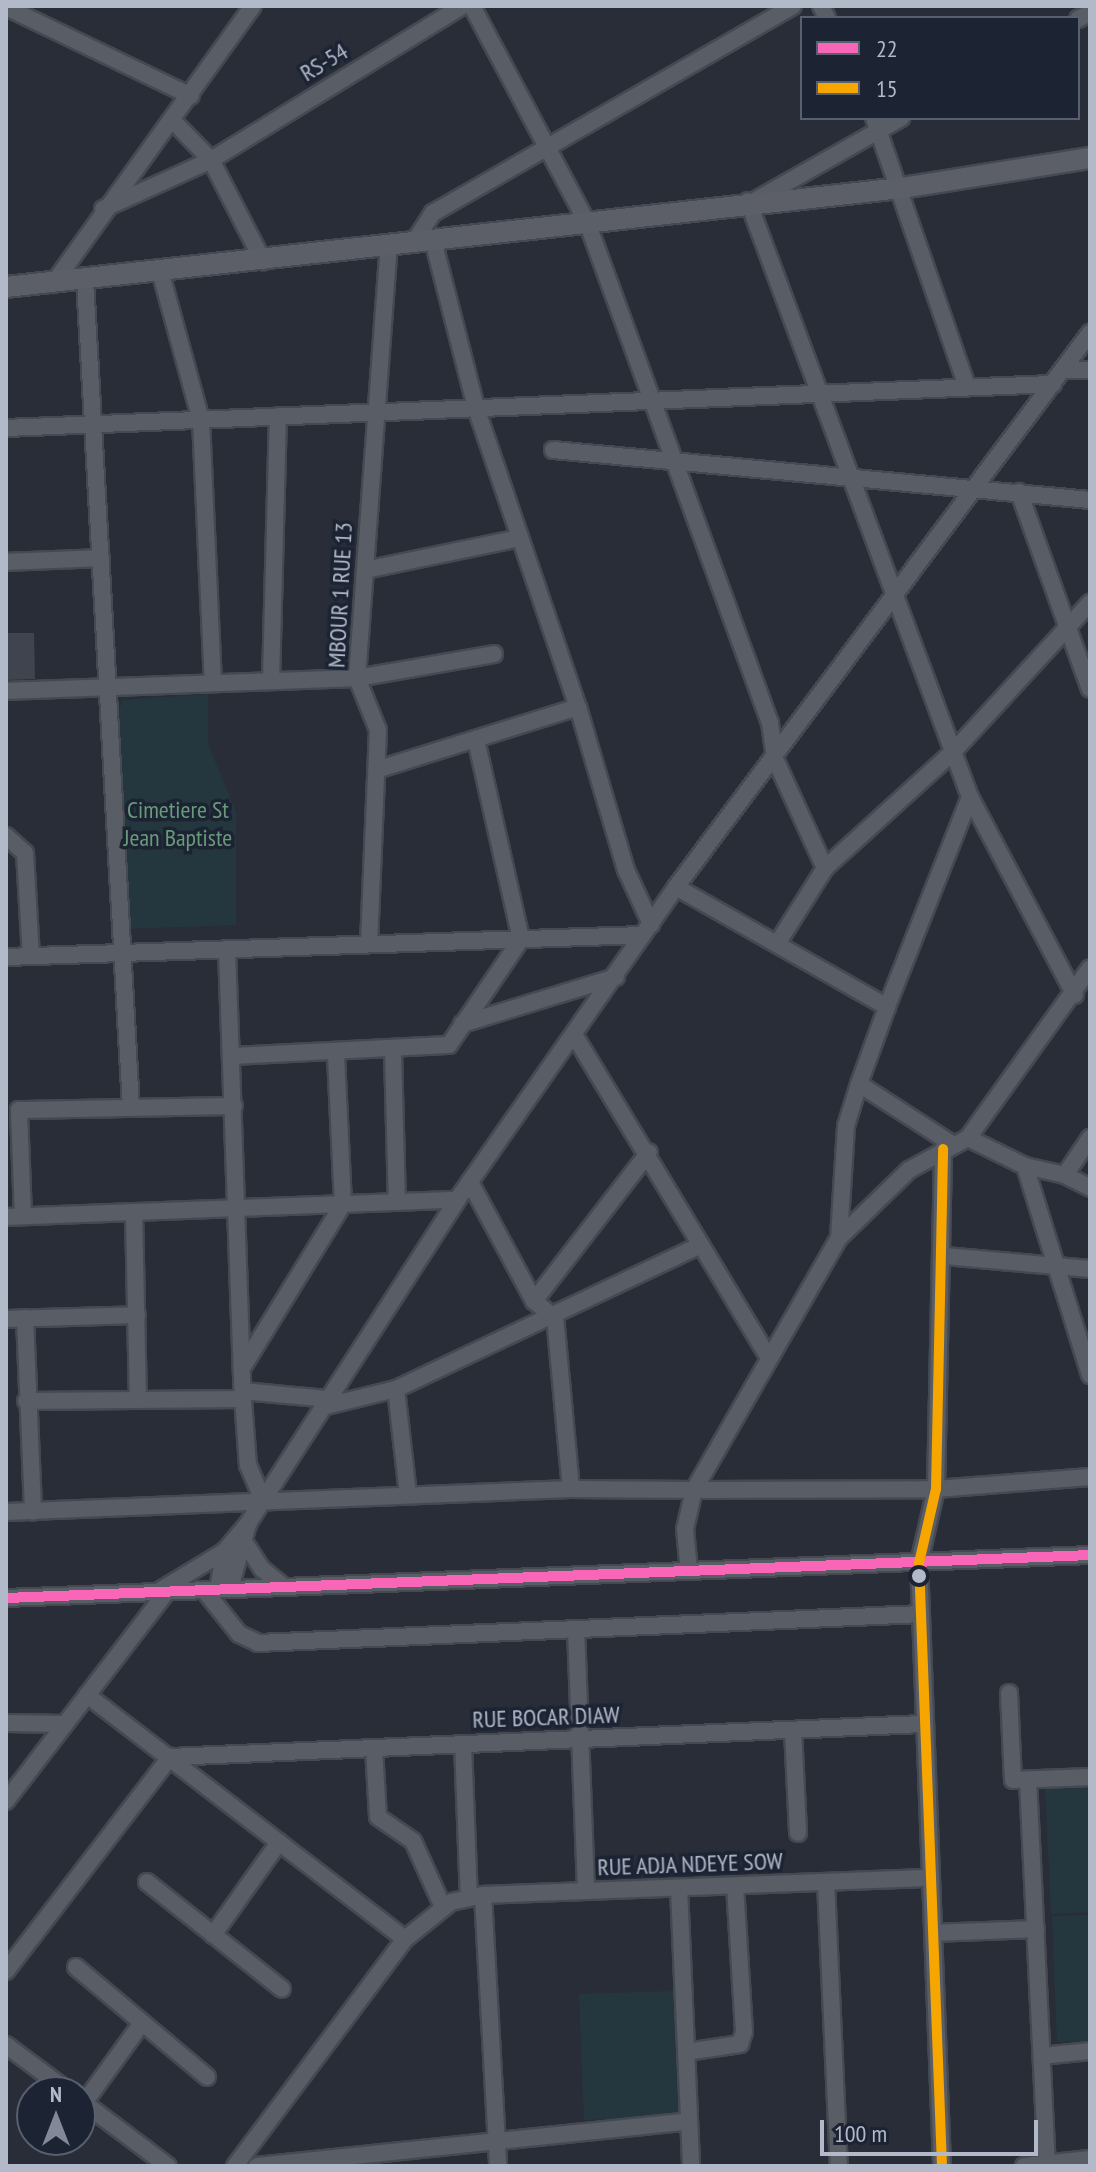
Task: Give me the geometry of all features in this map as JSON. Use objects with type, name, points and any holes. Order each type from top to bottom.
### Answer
[{"type":"main road","points":[[11,284],[53,284],[161,274],[752,200],[902,188],[1090,158]]},
{"type":"street","points":[[53,284],[103,209],[173,121],[253,6]]},
{"type":"street","name":"RS-54","points":[[103,209],[211,160],[462,6]]},
{"type":"street","points":[[472,6],[552,150],[587,222],[649,401],[770,723],[775,759],[825,868]]},
{"type":"street","points":[[647,930],[578,707],[476,408],[423,241],[433,213],[552,150],[793,6]]},
{"type":"street","points":[[6,7],[191,96]]},
{"type":"street","points":[[173,121],[211,160],[263,261]]},
{"type":"street","points":[[967,387],[902,188],[877,124],[752,200],[952,753],[970,797],[1075,995]]},
{"type":"street","name":"MBOUR 1 RUE 13","points":[[369,944],[379,769],[378,730],[357,678],[389,245]]},
{"type":"street","points":[[161,274],[201,420],[213,683]]},
{"type":"street","points":[[85,280],[131,1108]]},
{"type":"street","points":[[6,1801],[163,1591],[225,1551],[249,1522],[457,1200],[576,1038],[676,887],[896,598],[1090,333]]},
{"type":"street","points":[[6,428],[967,387],[1058,377],[1090,370]]},
{"type":"street","points":[[271,681],[278,416]]},
{"type":"street","points":[[553,450],[1090,500]]},
{"type":"street","points":[[1019,492],[1090,689]]},
{"type":"street","points":[[365,570],[520,538]]},
{"type":"street","points":[[6,562],[101,558]]},
{"type":"street","points":[[777,944],[825,868],[952,753],[1090,603]]},
{"type":"street","points":[[6,691],[357,678],[494,654]]},
{"type":"street","points":[[379,769],[578,707]]},
{"type":"street","points":[[231,1056],[393,1052],[445,1047],[521,939],[476,739]]},
{"type":"street","points":[[839,1238],[846,1126],[887,1007],[970,797]]},
{"type":"street","points":[[6,836],[25,853],[31,956]]},
{"type":"street","points":[[676,887],[887,1007]]},
{"type":"street","points":[[6,957],[521,939],[647,930]]},
{"type":"street","points":[[227,949],[240,1208],[243,1395],[248,1465],[261,1503]]},
{"type":"street","points":[[689,1571],[685,1529],[694,1490],[767,1355],[839,1238],[864,1208],[954,1143],[1075,995],[1090,968]]},
{"type":"street","points":[[462,1024],[616,977]]},
{"type":"street","points":[[576,1038],[649,1152],[767,1355]]},
{"type":"street","points":[[393,1052],[397,1202]]},
{"type":"street","points":[[243,1367],[343,1204],[336,1053]]},
{"type":"street","points":[[859,1084],[954,1143],[1025,1166],[1065,1175],[1090,1188]]},
{"type":"street","points":[[234,1106],[19,1110],[14,1216],[457,1200]]},
{"type":"street","points":[[1065,1175],[1090,1138]]},
{"type":"street","points":[[942,2166],[919,1563],[936,1489],[944,1256],[954,1143]]},
{"type":"street","points":[[534,1301],[649,1152]]},
{"type":"street","points":[[1025,1166],[1090,1375]]},
{"type":"street","points":[[470,1182],[534,1301],[555,1318],[571,1489]]},
{"type":"street","points":[[134,1212],[138,1399]]},
{"type":"street","points":[[26,1401],[243,1395],[325,1403],[396,1389],[555,1318],[701,1245]]},
{"type":"street","points":[[944,1256],[1053,1263],[1090,1269]]},
{"type":"street","points":[[6,1319],[137,1315]]},
{"type":"street","points":[[25,1318],[26,1401],[33,1512]]},
{"type":"street","points":[[396,1389],[408,1495]]},
{"type":"street","points":[[6,1512],[571,1489],[936,1489],[1090,1477]]},
{"type":"street","points":[[217,1589],[245,1543],[249,1522]]},
{"type":"street","points":[[245,1543],[262,1569],[284,1587]]},
{"type":"street","points":[[225,1551],[217,1589],[239,1634],[258,1643],[921,1614]]},
{"type":"street","points":[[6,1598],[1090,1555]]},
{"type":"street","points":[[576,1629],[586,1891]]},
{"type":"street","points":[[1009,1693],[1013,1780],[1090,1777]]},
{"type":"street","points":[[87,1695],[405,1939]]},
{"type":"street","points":[[6,1723],[65,1724]]},
{"type":"street","name":"RUE BOCAR DIAW","points":[[170,1757],[924,1724]]},
{"type":"street","points":[[793,1730],[798,1833]]},
{"type":"street","points":[[463,1744],[498,2166]]},
{"type":"street","points":[[235,2166],[405,1939],[447,1904],[413,1841],[378,1817],[374,1748]]},
{"type":"street","points":[[6,1971],[170,1757]]},
{"type":"street","points":[[1028,1780],[1047,2164]]},
{"type":"street","points":[[213,1935],[279,1842]]},
{"type":"street","name":"RUE ADJA NDEYE SOW","points":[[447,1904],[476,1896],[931,1878]]},
{"type":"street","points":[[147,1882],[282,1989]]},
{"type":"street","points":[[826,1883],[839,2166]]},
{"type":"street","points":[[686,2052],[740,2044],[744,2032],[735,1886]]},
{"type":"street","points":[[679,1888],[691,2166]]},
{"type":"street","points":[[933,1933],[1036,1929]]},
{"type":"street","points":[[76,1967],[207,2077]]},
{"type":"street","points":[[96,2084],[142,2023]]},
{"type":"street","points":[[6,2045],[48,2076]]},
{"type":"street","points":[[1042,2056],[1090,2051]]},
{"type":"street","points":[[96,2112],[168,2166]]},
{"type":"street","points":[[257,2166],[689,2121]]},
{"type":"street","points":[[1024,2166],[1090,2159]]},
{"type":"green space","name":"Cimetiere St Jean Baptiste","points":[[208,694],[208,744],[236,812],[236,925],[124,929],[117,714],[123,700]]},
{"type":"green space","points":[[1090,1783],[1090,1912],[1051,1914],[1045,1785]]},
{"type":"green space","points":[[1090,1915],[1090,2041],[1057,2042],[1052,1916]]},
{"type":"green space","points":[[674,1991],[680,2117],[584,2120],[579,1994]]},
{"type":"building","points":[[6,633],[34,633],[35,679],[6,680]]},
{"type":"transit line","name":"15","points":[[942,2166],[919,1563],[936,1489],[943,1149]]},
{"type":"transit line","name":"22","points":[[6,1598],[1090,1555]]}]
